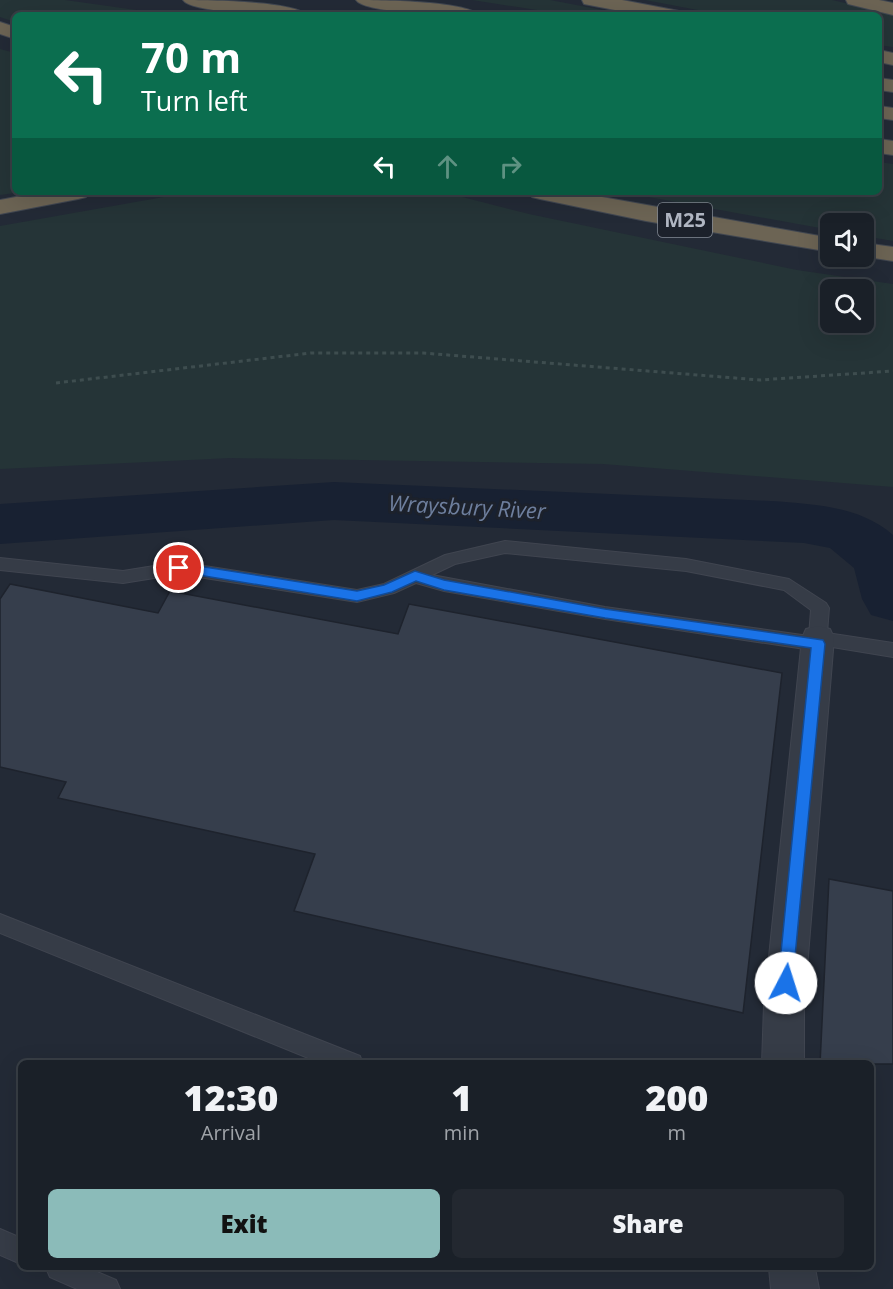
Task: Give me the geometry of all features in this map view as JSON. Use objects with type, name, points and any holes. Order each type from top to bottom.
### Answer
[{"type":"highway","points":[[192,0],[275,12]]},
{"type":"highway","points":[[365,0],[447,12]]},
{"type":"highway","points":[[591,0],[656,12]]},
{"type":"highway","points":[[855,0],[893,9]]},
{"type":"highway","points":[[0,207],[62,195]]},
{"type":"highway","name":"M25","points":[[554,195],[646,214],[820,243]]},
{"type":"highway","points":[[874,252],[893,255]]},
{"type":"street","points":[[783,1060],[784,1005],[818,641]]},
{"type":"street","points":[[792,1270],[795,1289]]},
{"type":"lane","points":[[0,564],[123,577],[179,568],[357,596],[388,589],[451,558],[505,547],[686,565],[789,585],[820,608],[818,641]]},
{"type":"lane","points":[[415,576],[444,585],[605,614],[893,650]]},
{"type":"lane","points":[[0,923],[342,1060]]},
{"type":"lane","points":[[0,1242],[18,1250]]},
{"type":"lane","points":[[63,1270],[107,1289]]},
{"type":"path","points":[[56,382],[311,353],[423,353],[760,380],[893,370]]},
{"type":"shaded area","points":[[0,0],[65,0],[151,12],[12,12],[12,21],[0,17]]},
{"type":"shaded area","points":[[472,0],[550,0],[612,12],[550,12]]},
{"type":"shaded area","points":[[645,0],[832,0],[893,14],[893,47],[882,45],[882,12],[708,12]]},
{"type":"shaded area","points":[[0,49],[12,52],[12,193],[0,195]]},
{"type":"shaded area","points":[[882,162],[893,164],[893,241],[874,238],[874,213],[820,213],[820,228],[638,195],[882,195]]},
{"type":"shaded area","points":[[175,195],[455,195],[529,214],[797,270],[859,279],[820,279],[820,333],[874,333],[874,281],[893,284],[893,487],[603,464],[231,458],[0,469],[0,226]]},
{"type":"building","points":[[10,584],[158,613],[170,591],[398,634],[409,604],[782,673],[743,1013],[294,911],[315,854],[58,798],[66,782],[0,767],[0,599]]},
{"type":"building","points":[[829,879],[893,891],[893,1064],[874,1064],[874,1060],[820,1060]]},
{"type":"waterway","name":"Wraysbury River","points":[[0,524],[334,501],[771,521],[836,529],[864,542],[885,568],[893,599]]},
{"type":"route","points":[[179,568],[357,596],[388,589],[415,576],[444,585],[605,614],[818,644],[786,983]]}]
